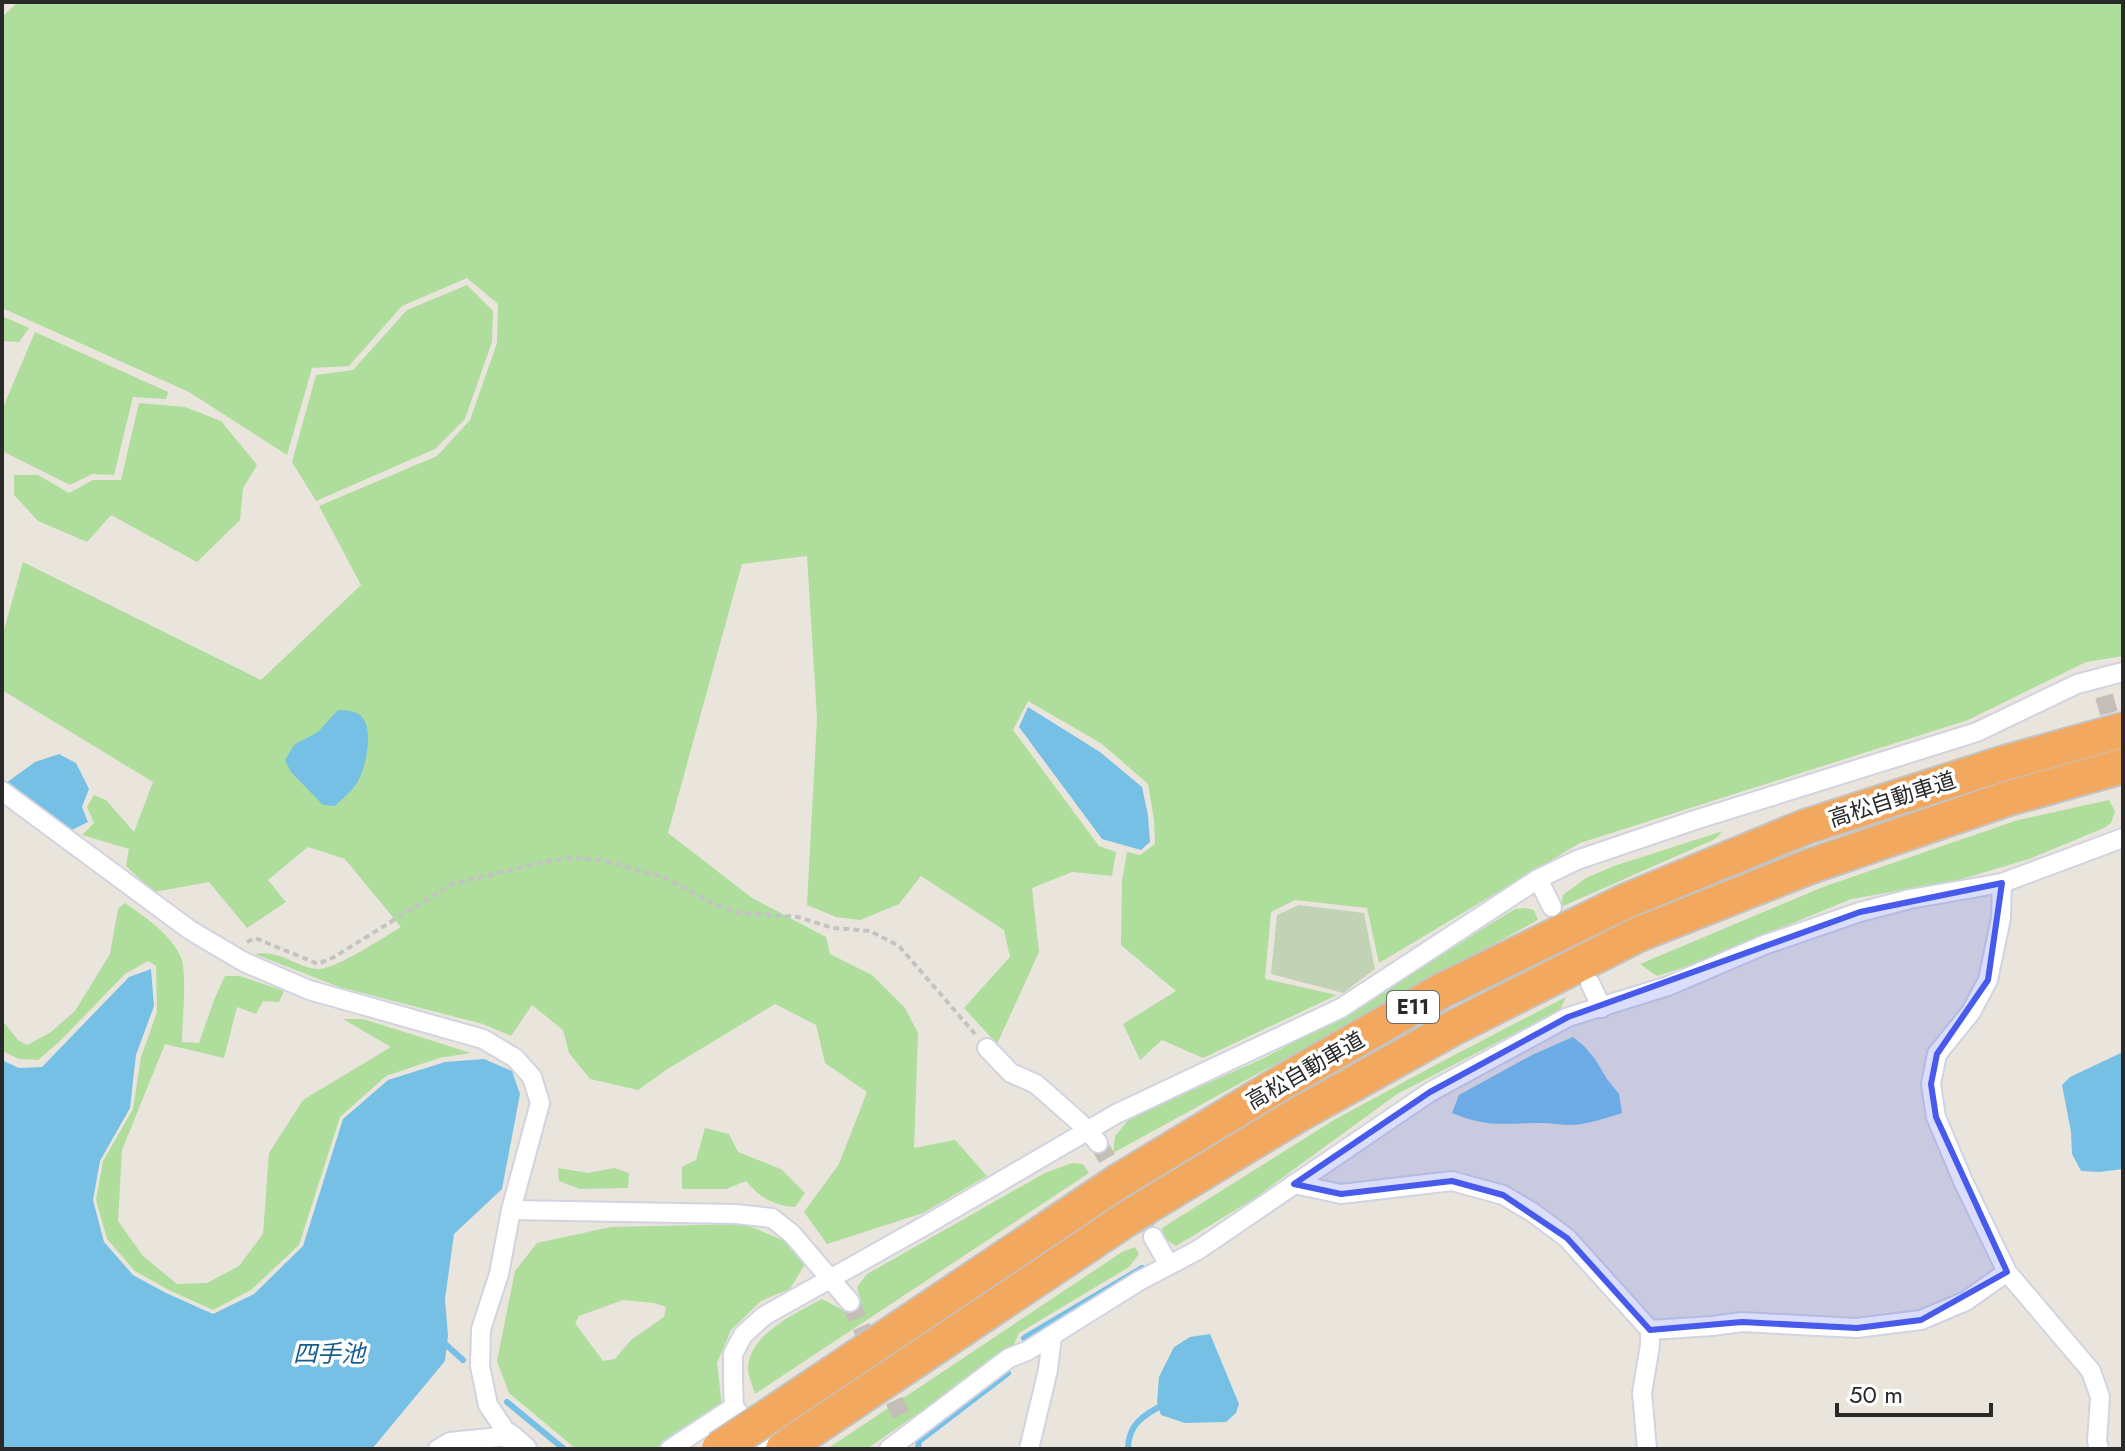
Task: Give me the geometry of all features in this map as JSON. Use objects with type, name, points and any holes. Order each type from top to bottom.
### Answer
[{"type":"highway","name":"高松自動車道","points":[[777,1440],[945,1296],[1119,1181],[1441,991],[1626,901],[1805,827],[2001,764],[2123,730]]},
{"type":"highway","name":"高松自動車道","points":[[719,1449],[777,1440],[1131,1216],[1294,1117],[1469,1020],[1639,934],[1811,866],[2006,799],[2123,766]]},
{"type":"street","points":[[734,1407],[733,1354],[743,1335],[764,1316],[1093,1136],[1130,1107],[1341,1008],[1538,879],[1577,860],[1695,820],[1977,732],[2077,684],[2102,687],[2123,672]]},
{"type":"street","points":[[2,791],[190,930],[244,962],[309,990],[483,1039],[515,1058],[532,1077],[540,1103],[511,1210],[499,1274],[481,1329],[480,1366],[488,1405],[516,1443]]},
{"type":"street","points":[[889,1449],[1009,1358],[1027,1351],[1139,1281],[1198,1250],[1430,1092],[1568,1017],[1668,986],[1764,945],[1860,912],[1910,899],[2002,883],[2123,838]]},
{"type":"street","points":[[1538,879],[1552,907]]},
{"type":"street","points":[[2002,883],[2001,918],[1988,980],[1971,1012],[1937,1054],[1931,1084],[1936,1117],[2007,1272],[2091,1371],[2100,1397],[2099,1449]]},
{"type":"street","points":[[1590,983],[1602,1008]]},
{"type":"street","points":[[987,1048],[1011,1073],[1036,1084],[1093,1136]]},
{"type":"street","points":[[1294,1184],[1341,1194],[1452,1181],[1503,1195],[1567,1238],[1650,1330],[1642,1393],[1647,1449]]},
{"type":"street","points":[[511,1210],[736,1214],[772,1218],[792,1234],[850,1302]]},
{"type":"street","points":[[1153,1237],[1169,1265]]},
{"type":"street","points":[[1650,1330],[1742,1322],[1857,1328],[1921,1320],[1966,1301],[2007,1272]]},
{"type":"street","points":[[1029,1449],[1048,1370],[1052,1336]]},
{"type":"street","points":[[734,1407],[777,1440]]},
{"type":"street","points":[[670,1449],[734,1407]]},
{"type":"street","points":[[901,1415],[911,1432]]},
{"type":"street","points":[[438,1449],[450,1442],[516,1443]]},
{"type":"path","points":[[225,951],[255,938],[318,964],[452,884],[543,862],[570,858],[602,860],[663,877],[739,913],[798,917],[833,928],[870,931],[899,946],[987,1048]]},
{"type":"highlighted area","points":[[2002,883],[1988,980],[1937,1054],[1931,1084],[1936,1117],[2007,1272],[1921,1320],[1857,1328],[1742,1322],[1650,1330],[1567,1238],[1503,1195],[1452,1181],[1341,1194],[1294,1184],[1430,1092],[1568,1017],[1860,912]]},
{"type":"green space","points":[[18,2],[2123,2],[2123,656],[2086,662],[1968,720],[1580,843],[1379,963],[1367,908],[1295,900],[1271,912],[1265,979],[1337,995],[1203,1058],[1162,1040],[1140,1060],[1123,1024],[1176,991],[1121,945],[1122,881],[1127,852],[1140,855],[1155,844],[1148,784],[1102,744],[1028,701],[1013,730],[1099,846],[1116,852],[1112,876],[1072,872],[1032,888],[1039,952],[997,1044],[964,1008],[1010,957],[1004,930],[921,876],[899,904],[860,920],[836,917],[807,905],[817,718],[807,556],[742,564],[668,833],[752,898],[826,937],[830,954],[872,975],[905,1008],[918,1033],[914,1148],[955,1140],[987,1176],[923,1213],[827,1244],[804,1212],[839,1164],[867,1092],[825,1063],[816,1025],[775,1004],[638,1090],[590,1079],[569,1053],[563,1030],[532,1005],[511,1036],[483,1024],[339,987],[255,954],[272,954],[308,967],[324,968],[401,927],[345,859],[308,847],[268,880],[286,902],[247,928],[209,882],[154,892],[126,866],[129,849],[82,835],[94,823],[87,807],[94,795],[106,800],[134,832],[153,782],[2,690],[2,637],[23,562],[261,680],[361,585],[319,506],[437,456],[470,420],[497,343],[498,304],[467,278],[402,306],[349,366],[312,368],[287,455],[189,392],[2,308],[2,17]]},
{"type":"green space","points":[[467,285],[493,311],[492,342],[465,419],[435,449],[316,501],[292,462],[316,375],[353,370],[407,310]]},
{"type":"green space","points":[[2,316],[29,328],[19,342],[2,341]]},
{"type":"green space","points":[[35,332],[168,392],[166,399],[133,397],[114,475],[92,474],[70,485],[2,451],[2,410]]},
{"type":"green space","points":[[139,403],[185,407],[221,421],[257,465],[243,488],[240,520],[197,562],[111,515],[87,542],[38,521],[14,495],[14,475],[38,475],[69,493],[93,480],[121,480]]},
{"type":"green space","points":[[2109,800],[2115,811],[2111,823],[2029,859],[1955,881],[1851,899],[1697,963],[1657,976],[1640,964],[1823,887],[2018,820]]},
{"type":"green space","points":[[1723,831],[1715,839],[1561,907],[1563,895],[1586,878]]},
{"type":"green space","points":[[125,903],[163,932],[180,955],[184,984],[182,1042],[199,1043],[225,976],[240,976],[284,991],[279,1002],[263,1001],[256,1014],[237,1007],[224,1058],[165,1044],[122,1150],[118,1221],[143,1256],[177,1284],[207,1283],[239,1266],[263,1234],[269,1153],[303,1100],[391,1047],[343,1019],[363,1019],[471,1053],[439,1058],[386,1076],[340,1117],[299,1245],[251,1290],[213,1310],[135,1271],[107,1239],[96,1200],[103,1161],[133,1109],[141,1057],[157,1012],[156,966],[148,961],[125,974],[38,1060],[19,1059],[2,1051],[2,1020],[18,1040],[27,1045],[51,1032],[75,1011],[110,954],[118,909]]},
{"type":"green space","points":[[1299,905],[1364,913],[1375,969],[1343,993],[1271,974],[1277,915]]},
{"type":"green space","points":[[1515,909],[1534,910],[1538,920],[1113,1153],[1115,1136],[1130,1118],[1264,1058],[1356,1009]]},
{"type":"green space","points":[[1566,997],[1560,1010],[1397,1094],[1252,1200],[1176,1246],[1164,1238],[1162,1228],[1334,1120]]},
{"type":"green space","points":[[705,1128],[729,1134],[738,1152],[781,1169],[805,1193],[795,1207],[768,1200],[746,1181],[726,1189],[682,1189],[682,1167],[696,1160]]},
{"type":"green space","points":[[1072,1163],[1083,1164],[1089,1173],[755,1394],[748,1370],[750,1357],[755,1346],[775,1327],[822,1299],[841,1309],[860,1298],[857,1287],[867,1274],[1045,1173]]},
{"type":"green space","points":[[558,1168],[588,1173],[614,1168],[629,1173],[628,1188],[580,1189],[559,1181]]},
{"type":"green space","points":[[744,1224],[783,1240],[805,1264],[790,1289],[761,1301],[731,1330],[717,1363],[722,1406],[654,1449],[576,1449],[509,1393],[497,1361],[515,1271],[537,1243],[611,1227]],"holes":[[[623,1300],[666,1307],[664,1317],[631,1340],[615,1359],[603,1361],[575,1323],[579,1316]]]},
{"type":"green space","points":[[1135,1247],[1139,1254],[1129,1267],[1019,1333],[1013,1347],[867,1449],[827,1449],[1122,1252]]},
{"type":"water","points":[[1028,707],[1100,752],[1142,787],[1150,842],[1141,850],[1102,839],[1019,727]]},
{"type":"water","points":[[338,710],[354,712],[362,717],[368,731],[367,750],[355,786],[335,806],[323,805],[291,772],[285,760],[294,745],[318,732]]},
{"type":"water","points":[[59,754],[76,763],[89,789],[82,807],[88,822],[72,830],[6,783],[35,762]]},
{"type":"water","name":"四手池","points":[[151,969],[154,1006],[136,1055],[130,1108],[100,1161],[93,1200],[104,1242],[133,1275],[213,1314],[254,1294],[303,1246],[343,1119],[388,1080],[445,1062],[484,1059],[512,1071],[520,1094],[502,1189],[454,1234],[445,1299],[448,1336],[445,1361],[372,1449],[2,1449],[2,1060],[19,1068],[42,1067],[129,977]]},
{"type":"water","points":[[1573,1037],[1595,1059],[1619,1094],[1622,1113],[1572,1125],[1486,1123],[1452,1113],[1459,1095],[1532,1055]]},
{"type":"water","points":[[2123,1052],[2123,1169],[2081,1171],[2072,1154],[2062,1085],[2070,1077]]},
{"type":"water","points":[[1210,1334],[1239,1404],[1236,1413],[1226,1422],[1185,1423],[1161,1415],[1157,1402],[1159,1377],[1174,1347],[1190,1337]]},
{"type":"waterway","points":[[1024,1338],[1142,1268]]},
{"type":"waterway","points":[[443,1342],[463,1360]]},
{"type":"waterway","points":[[918,1449],[919,1441],[1008,1373]]},
{"type":"waterway","points":[[507,1402],[564,1449]]},
{"type":"waterway","points":[[1128,1449],[1134,1427],[1163,1405]]},
{"type":"tunnel","points":[[2104,696],[2116,738]]},
{"type":"tunnel","points":[[1098,1143],[1153,1237]]},
{"type":"tunnel","points":[[850,1302],[901,1415]]}]
